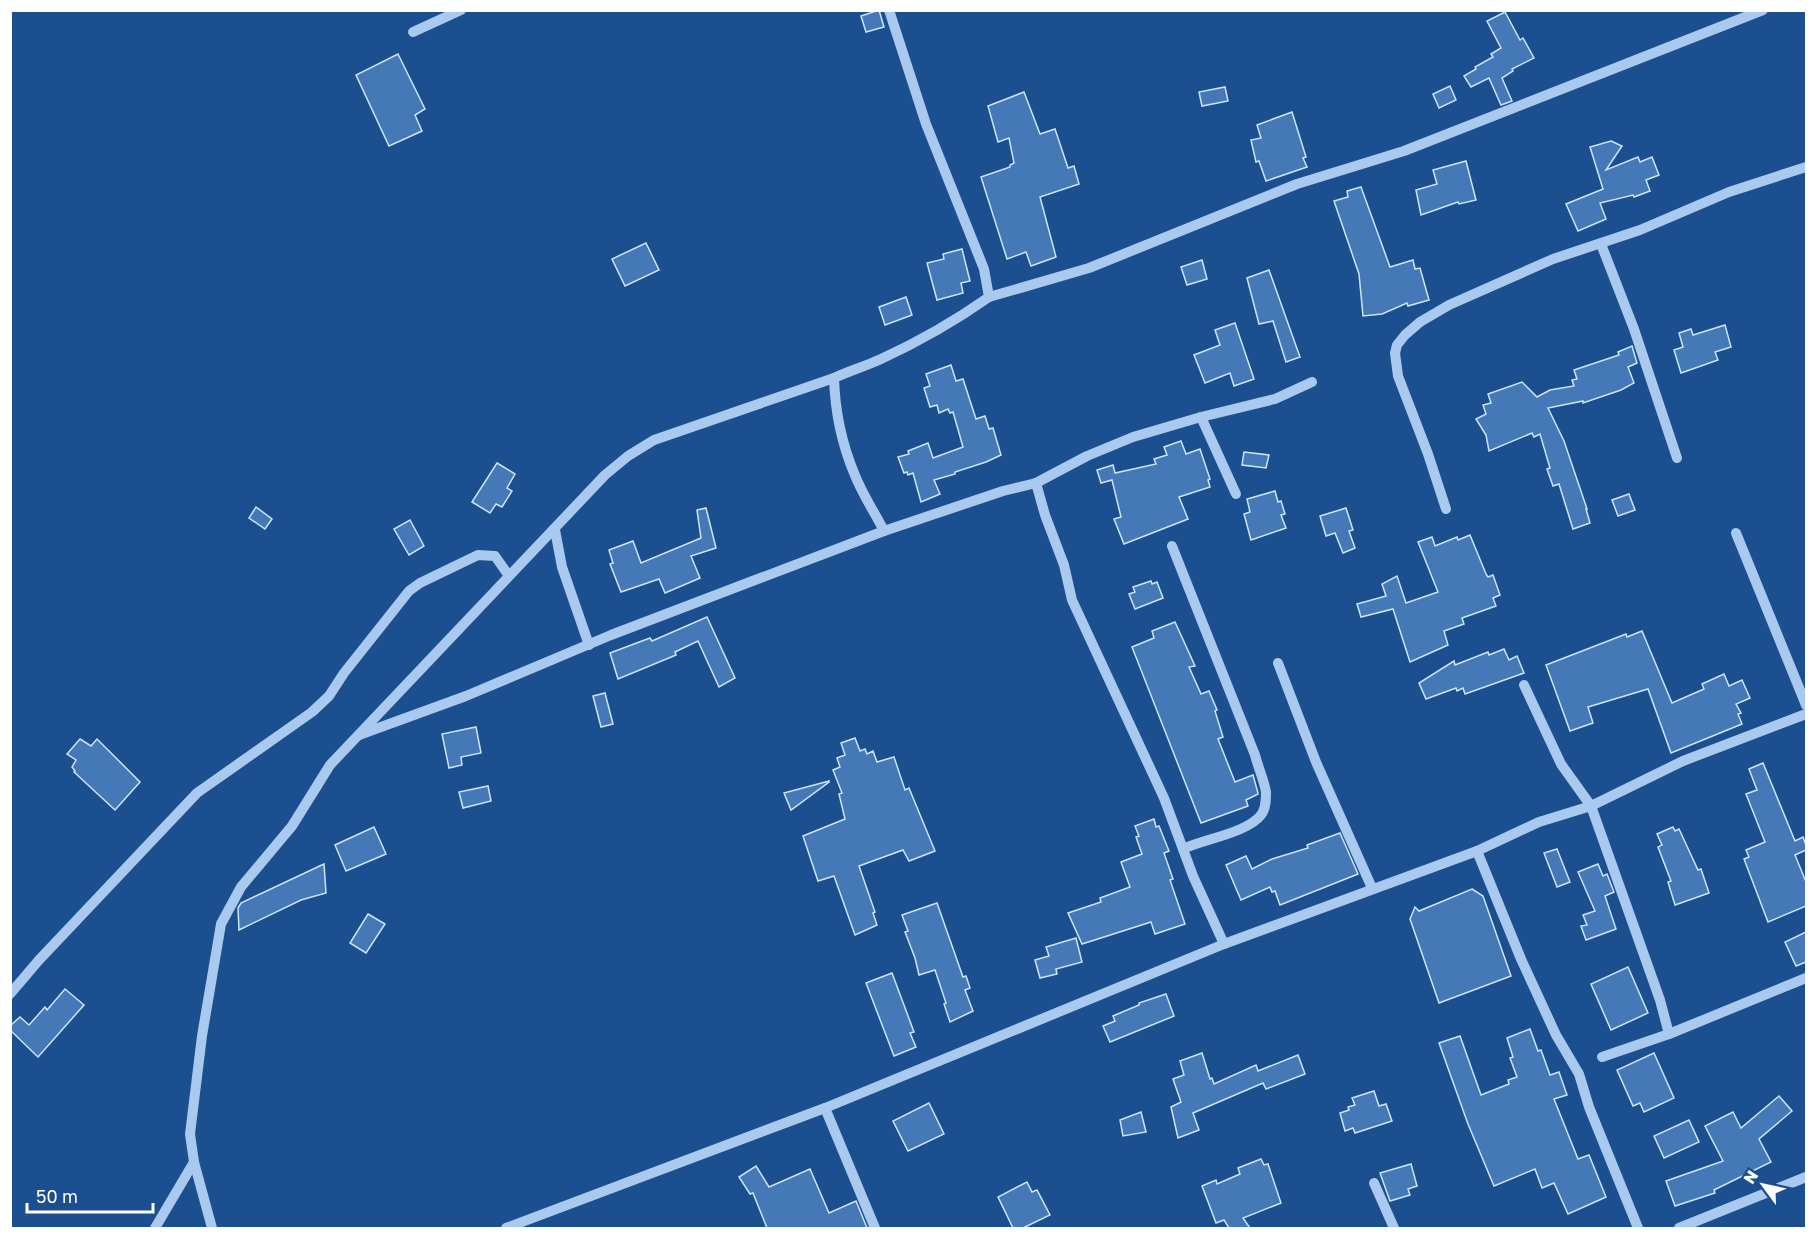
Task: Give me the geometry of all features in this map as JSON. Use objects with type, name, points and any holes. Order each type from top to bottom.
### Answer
[{"type":"street","points":[[413,32],[461,10]]},
{"type":"street","points":[[889,10],[926,124],[984,268],[989,297]]},
{"type":"street","points":[[212,1228],[194,1162],[190,1134],[192,1106],[221,924],[241,887],[292,826],[330,765],[605,475],[628,456],[654,440],[880,360],[961,316],[989,297],[1089,268],[1297,184],[1404,151],[1763,10]]},
{"type":"street","points":[[1446,509],[1398,376],[1395,353],[1397,345],[1420,322],[1449,305],[1552,259],[1640,230],[1728,192],[1806,167]]},
{"type":"street","points":[[1601,244],[1634,329],[1677,458]]},
{"type":"street","points":[[834,378],[840,423],[853,472],[884,531]]},
{"type":"street","points":[[356,736],[466,696],[589,645],[884,531],[1003,491],[1036,483],[1087,456],[1133,437],[1275,399],[1312,382]]},
{"type":"street","points":[[1202,417],[1236,494]]},
{"type":"street","points":[[1036,483],[1045,515],[1064,565],[1072,600],[1164,798],[1183,849],[1224,944]]},
{"type":"street","points":[[555,530],[562,567],[589,645]]},
{"type":"street","points":[[1736,533],[1806,705]]},
{"type":"street","points":[[1172,546],[1255,755],[1266,790],[1263,813],[1257,819],[1246,826],[1183,849]]},
{"type":"street","points":[[10,994],[47,951],[197,793],[312,712],[329,696],[344,673],[409,591],[420,583],[478,555],[495,556],[509,576]]},
{"type":"street","points":[[1278,663],[1316,762],[1372,888]]},
{"type":"street","points":[[1524,685],[1561,764],[1591,806],[1669,1034]]},
{"type":"street","points":[[506,1228],[825,1108],[1224,944],[1477,850],[1539,822],[1591,806],[1683,762],[1806,714]]},
{"type":"street","points":[[1477,850],[1526,968],[1557,1035],[1579,1074],[1589,1107],[1638,1228]]},
{"type":"street","points":[[1602,1057],[1669,1034],[1806,978]]},
{"type":"street","points":[[825,1108],[876,1228]]},
{"type":"street","points":[[155,1228],[194,1162]]},
{"type":"street","points":[[1679,1228],[1806,1177]]},
{"type":"street","points":[[1374,1183],[1394,1228]]},
{"type":"building","points":[[879,10],[884,27],[866,32],[861,16]]},
{"type":"building","points":[[1505,12],[1520,40],[1523,38],[1534,58],[1512,69],[1513,71],[1502,78],[1512,101],[1501,105],[1489,78],[1471,87],[1464,76],[1493,57],[1491,54],[1501,48],[1487,21]]},
{"type":"building","points":[[398,54],[425,109],[415,115],[422,131],[389,146],[356,75]]},
{"type":"building","points":[[1450,86],[1456,100],[1439,108],[1433,94]]},
{"type":"building","points":[[1225,87],[1228,101],[1202,106],[1199,92]]},
{"type":"building","points":[[1024,92],[1040,134],[1055,129],[1068,168],[1074,166],[1079,184],[1040,197],[1056,257],[1031,266],[1026,252],[1007,259],[981,177],[1010,167],[1014,163],[1009,138],[998,142],[988,106]]},
{"type":"building","points":[[1292,112],[1307,167],[1266,181],[1259,161],[1256,162],[1251,140],[1261,138],[1257,125]]},
{"type":"building","points":[[1611,141],[1622,146],[1606,170],[1638,157],[1640,162],[1652,157],[1659,175],[1646,180],[1650,191],[1634,197],[1633,195],[1600,203],[1606,219],[1578,231],[1566,204],[1603,189],[1590,147]]},
{"type":"building","points":[[1466,161],[1476,200],[1459,204],[1458,202],[1421,215],[1416,190],[1437,184],[1433,170]]},
{"type":"building","points":[[1361,187],[1390,267],[1413,260],[1415,269],[1420,268],[1429,300],[1408,306],[1407,303],[1382,314],[1363,316],[1359,274],[1334,201],[1348,197],[1347,191]]},
{"type":"building","points":[[646,243],[659,270],[625,286],[612,259]]},
{"type":"building","points":[[962,249],[970,281],[961,283],[963,293],[937,300],[927,263],[944,259],[943,254]]},
{"type":"building","points":[[1202,260],[1207,279],[1187,285],[1181,267]]},
{"type":"building","points":[[1269,270],[1300,357],[1286,362],[1273,321],[1259,324],[1247,278]]},
{"type":"building","points":[[906,297],[912,315],[885,325],[879,307]]},
{"type":"building","points":[[1235,323],[1254,379],[1234,386],[1230,373],[1205,383],[1194,355],[1220,345],[1215,330]]},
{"type":"building","points":[[1725,325],[1731,347],[1715,352],[1718,360],[1681,373],[1674,350],[1683,347],[1679,333],[1691,329],[1693,335]]},
{"type":"building","points":[[1632,346],[1637,363],[1628,367],[1634,383],[1583,403],[1583,401],[1548,408],[1564,441],[1590,523],[1573,529],[1559,484],[1553,486],[1547,469],[1550,468],[1540,434],[1534,437],[1532,433],[1489,451],[1486,435],[1476,419],[1486,414],[1483,405],[1491,403],[1488,394],[1522,382],[1537,397],[1550,390],[1574,386],[1572,380],[1577,379],[1574,370],[1619,355],[1618,352]]},
{"type":"building","points":[[951,365],[956,381],[963,379],[976,419],[985,416],[989,429],[993,428],[1001,455],[934,480],[940,494],[921,502],[913,473],[908,475],[907,472],[904,473],[898,457],[909,454],[908,451],[928,443],[933,458],[963,447],[953,412],[950,413],[948,409],[939,413],[937,405],[930,407],[924,388],[930,386],[926,374]]},
{"type":"building","points":[[1181,441],[1186,454],[1200,449],[1210,479],[1208,480],[1210,487],[1179,497],[1188,519],[1124,544],[1114,519],[1121,517],[1112,480],[1101,483],[1097,470],[1113,465],[1115,473],[1156,464],[1154,459],[1167,455],[1164,447]]},
{"type":"building","points":[[1244,452],[1269,455],[1266,468],[1242,465]]},
{"type":"building","points":[[497,463],[515,474],[507,488],[512,491],[502,507],[496,504],[490,513],[472,502]]},
{"type":"building","points":[[1275,491],[1285,514],[1281,515],[1286,528],[1251,540],[1244,514],[1250,512],[1247,499]]},
{"type":"building","points":[[1629,494],[1635,510],[1618,516],[1612,500]]},
{"type":"building","points":[[256,507],[272,519],[265,529],[249,518]]},
{"type":"building","points":[[706,508],[716,548],[691,556],[700,578],[665,593],[659,579],[621,592],[610,564],[613,563],[609,550],[633,541],[641,563],[701,538],[697,510]]},
{"type":"building","points":[[1346,508],[1353,530],[1349,531],[1355,548],[1343,553],[1335,533],[1326,536],[1320,516]]},
{"type":"building","points":[[410,520],[424,546],[409,555],[394,529]]},
{"type":"building","points":[[1470,535],[1486,574],[1488,577],[1493,575],[1500,595],[1493,598],[1496,606],[1462,618],[1464,624],[1444,631],[1448,645],[1410,662],[1393,609],[1361,617],[1357,604],[1386,596],[1382,584],[1397,576],[1406,603],[1438,592],[1418,542],[1432,537],[1435,546],[1457,537],[1458,540]]},
{"type":"building","points":[[1151,581],[1152,584],[1157,582],[1163,598],[1135,609],[1129,594],[1135,592],[1133,587]]},
{"type":"building","points":[[707,617],[735,678],[719,687],[698,641],[675,652],[676,655],[618,679],[610,653],[650,638],[652,641]]},
{"type":"building","points":[[1175,622],[1195,666],[1189,667],[1201,694],[1209,691],[1217,710],[1215,711],[1223,737],[1218,739],[1235,782],[1253,775],[1258,793],[1246,800],[1248,806],[1201,823],[1132,647],[1154,638],[1152,631]]},
{"type":"building","points":[[1642,631],[1672,703],[1704,689],[1702,684],[1724,674],[1729,686],[1742,680],[1750,698],[1736,704],[1741,713],[1738,714],[1742,724],[1671,753],[1648,689],[1588,707],[1593,723],[1570,731],[1546,665],[1626,634],[1627,637]]},
{"type":"building","points":[[1504,649],[1509,660],[1517,656],[1524,673],[1465,694],[1463,688],[1457,691],[1456,688],[1426,699],[1419,683],[1454,661],[1455,665],[1488,652],[1489,655]]},
{"type":"building","points":[[605,693],[613,724],[601,727],[593,696]]},
{"type":"building","points":[[476,727],[481,753],[461,757],[462,765],[449,768],[442,734]]},
{"type":"building","points":[[855,738],[860,751],[865,749],[867,754],[873,751],[877,762],[894,757],[905,790],[909,788],[935,851],[909,861],[903,850],[859,866],[875,912],[873,913],[877,925],[855,935],[834,876],[818,881],[803,836],[845,819],[839,794],[842,793],[833,770],[840,767],[837,758],[845,755],[841,743]]},
{"type":"building","points":[[80,739],[91,746],[97,739],[140,782],[115,810],[74,772],[72,767],[76,760],[67,754]]},
{"type":"building","points":[[1763,763],[1795,841],[1803,837],[1806,845],[1806,850],[1795,855],[1806,882],[1806,906],[1768,922],[1744,859],[1749,857],[1746,850],[1765,842],[1746,794],[1757,790],[1749,769]]},
{"type":"building","points":[[829,782],[791,810],[784,793]]},
{"type":"building","points":[[488,786],[491,801],[463,808],[459,792]]},
{"type":"building","points":[[1154,819],[1169,851],[1164,853],[1173,879],[1170,880],[1185,924],[1155,934],[1151,922],[1082,944],[1068,913],[1101,902],[1100,898],[1130,887],[1121,862],[1142,854],[1135,826]]},
{"type":"building","points":[[374,827],[386,854],[346,871],[335,845]]},
{"type":"building","points":[[1673,827],[1675,831],[1679,829],[1698,870],[1701,869],[1709,893],[1675,905],[1668,882],[1671,881],[1658,847],[1662,845],[1657,834]]},
{"type":"building","points":[[1340,833],[1358,874],[1280,905],[1275,891],[1272,892],[1270,887],[1241,900],[1226,865],[1246,856],[1252,869]]},
{"type":"building","points":[[1557,849],[1570,882],[1557,887],[1544,853]]},
{"type":"building","points":[[324,864],[326,893],[301,900],[239,930],[238,908],[241,903]]},
{"type":"building","points":[[1598,864],[1603,876],[1607,874],[1614,892],[1605,896],[1616,929],[1586,940],[1581,926],[1587,925],[1583,915],[1595,911],[1578,872]]},
{"type":"building","points":[[1472,889],[1483,896],[1511,976],[1439,1003],[1410,919],[1415,907],[1419,911]]},
{"type":"building","points":[[937,903],[963,977],[966,976],[970,988],[965,990],[973,1011],[950,1022],[935,970],[919,975],[902,915]]},
{"type":"building","points":[[368,914],[385,924],[366,953],[350,943]]},
{"type":"building","points":[[1806,932],[1806,962],[1796,966],[1785,942]]},
{"type":"building","points":[[1076,938],[1082,962],[1056,969],[1057,974],[1040,978],[1035,960],[1049,956],[1046,947]]},
{"type":"building","points":[[1628,967],[1648,1013],[1611,1030],[1591,984]]},
{"type":"building","points":[[892,973],[914,1032],[910,1033],[916,1047],[894,1056],[866,983]]},
{"type":"building","points":[[65,989],[84,1005],[38,1057],[10,1030],[10,1026],[20,1017],[29,1025],[45,1007],[47,1010]]},
{"type":"building","points":[[1166,994],[1174,1016],[1110,1042],[1103,1026],[1115,1021],[1113,1016],[1139,1003]]},
{"type":"building","points":[[1530,1029],[1550,1075],[1559,1072],[1567,1095],[1554,1099],[1578,1159],[1589,1155],[1606,1197],[1568,1214],[1554,1183],[1542,1188],[1535,1169],[1494,1186],[1468,1124],[1439,1043],[1460,1036],[1481,1095],[1509,1084],[1508,1080],[1517,1077],[1510,1058],[1513,1057],[1507,1038]]},
{"type":"building","points":[[1202,1053],[1210,1079],[1212,1078],[1214,1084],[1256,1065],[1258,1071],[1298,1055],[1305,1074],[1266,1089],[1263,1083],[1193,1113],[1199,1130],[1178,1138],[1171,1107],[1181,1102],[1173,1079],[1184,1075],[1180,1061]]},
{"type":"building","points":[[1654,1053],[1674,1098],[1644,1112],[1640,1103],[1633,1106],[1617,1070]]},
{"type":"building","points":[[1374,1091],[1379,1106],[1386,1104],[1392,1121],[1355,1133],[1353,1128],[1345,1131],[1340,1113],[1355,1105],[1352,1098]]},
{"type":"building","points":[[1779,1096],[1792,1111],[1759,1139],[1771,1162],[1714,1190],[1715,1193],[1675,1206],[1666,1181],[1723,1161],[1705,1126],[1733,1112],[1741,1128]]},
{"type":"building","points":[[929,1103],[944,1134],[908,1151],[893,1121]]},
{"type":"building","points":[[1141,1112],[1146,1132],[1123,1136],[1120,1120]]},
{"type":"building","points":[[1689,1120],[1699,1142],[1664,1158],[1654,1136]]},
{"type":"building","points":[[1261,1159],[1264,1165],[1268,1164],[1281,1203],[1243,1218],[1250,1228],[1229,1228],[1224,1220],[1216,1223],[1202,1186],[1216,1180],[1217,1184],[1240,1174],[1238,1168]]},
{"type":"building","points":[[1411,1164],[1417,1186],[1408,1189],[1410,1195],[1390,1201],[1380,1173]]},
{"type":"building","points":[[756,1166],[769,1187],[810,1169],[829,1213],[856,1201],[867,1228],[767,1228],[753,1193],[750,1194],[739,1177]]},
{"type":"building","points":[[1027,1182],[1032,1192],[1037,1190],[1050,1215],[1023,1228],[1013,1228],[998,1197]]}]
